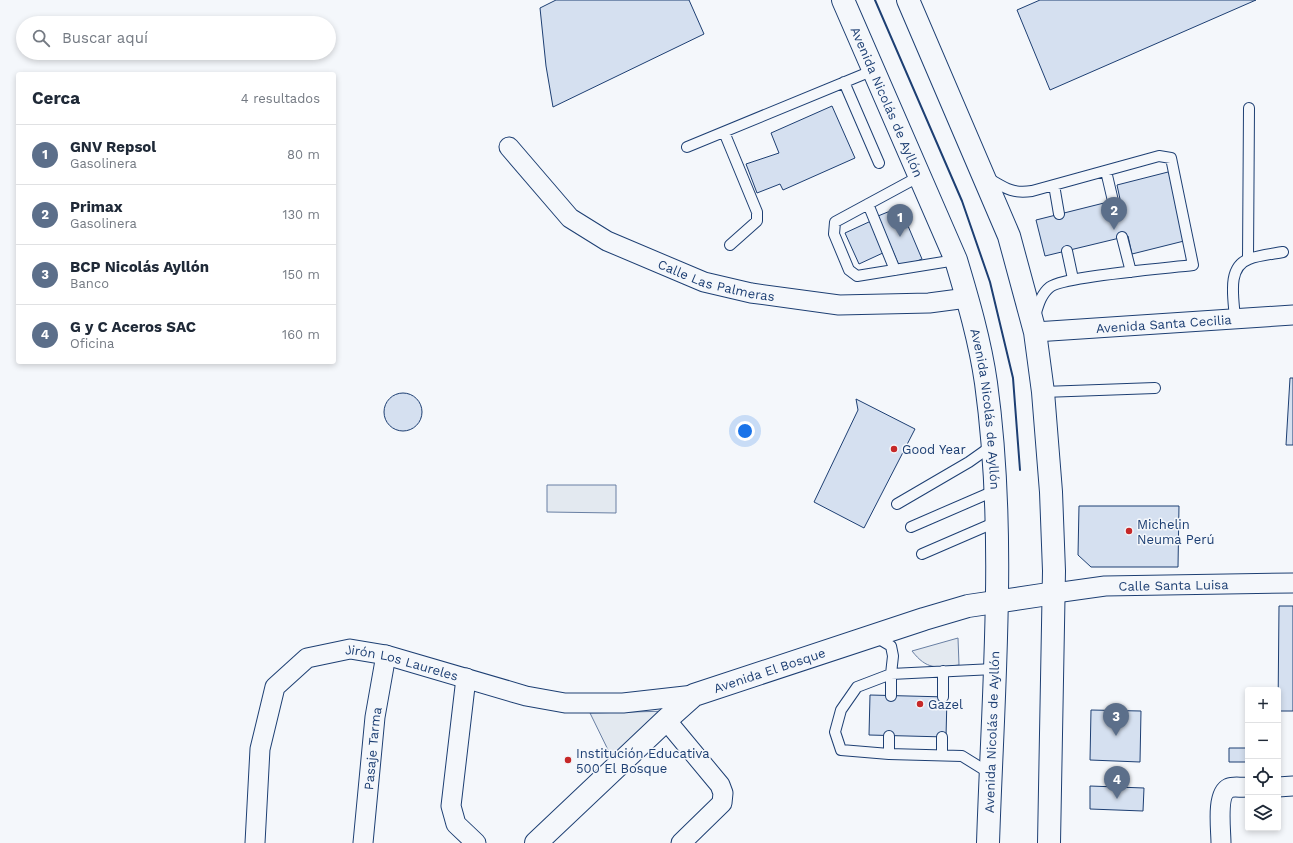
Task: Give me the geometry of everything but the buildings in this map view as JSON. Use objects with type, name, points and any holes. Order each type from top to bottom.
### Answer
[{"type":"main road","name":"Avenida Nicolás de Ayllón","points":[[843,0],[956,260],[967,298],[986,382],[993,445],[997,601],[988,843]]},
{"type":"main road","points":[[908,0],[1009,236],[1034,328],[1043,392],[1051,492],[1055,593],[1049,843]]},
{"type":"main road","name":"Avenida El Bosque","points":[[536,843],[694,695],[873,635],[968,606],[1055,593]]},
{"type":"street","name":"Calle Las Palmeras","points":[[509,147],[570,218],[607,241],[704,282],[751,293],[840,305],[929,303],[967,298]]},
{"type":"street","name":"Avenida Santa Cecilia","points":[[1034,328],[1293,315]]},
{"type":"street","name":"Calle Santa Luisa","points":[[1055,593],[1105,586],[1293,583]]},
{"type":"street","name":"Jirón Los Laureles","points":[[255,843],[260,749],[276,687],[307,658],[350,649],[386,655],[526,696],[565,703],[623,703],[694,695]]},
{"type":"street","name":"Pasaje Tarma","points":[[363,843],[375,716],[386,655]]},
{"type":"street","points":[[466,678],[451,806],[456,824],[476,843]]},
{"type":"street","points":[[666,720],[720,785],[723,793],[722,803],[681,843]]},
{"type":"street","points":[[1281,787],[1293,786]]},
{"type":"street","points":[[1221,843],[1220,800],[1223,792],[1239,788]]},
{"type":"lane","points":[[687,146],[874,70]]},
{"type":"lane","points":[[844,82],[879,163]]},
{"type":"lane","points":[[1248,260],[1249,108]]},
{"type":"lane","points":[[724,132],[757,212],[757,221],[730,245]]},
{"type":"lane","points":[[983,175],[1007,189],[1018,193],[1054,185],[1159,156],[1171,158],[1193,265],[1073,279],[1051,286],[1040,301],[1034,328]]},
{"type":"lane","points":[[1106,171],[1113,201]]},
{"type":"lane","points":[[920,176],[835,222],[834,234],[840,249],[849,270],[857,276],[956,260]]},
{"type":"lane","points":[[1054,185],[1059,214]]},
{"type":"lane","points":[[868,204],[895,270]]},
{"type":"lane","points":[[1122,237],[1131,272]]},
{"type":"lane","points":[[1067,251],[1073,279]]},
{"type":"lane","points":[[1235,319],[1234,275],[1240,265],[1248,260],[1283,252]]},
{"type":"lane","points":[[1043,392],[1155,388]]},
{"type":"lane","points":[[897,504],[969,462],[993,445]]},
{"type":"lane","points":[[911,528],[994,491]]},
{"type":"lane","points":[[922,554],[996,522]]},
{"type":"lane","points":[[873,635],[891,646],[893,656],[891,696]]},
{"type":"lane","points":[[991,774],[962,756],[889,754],[840,750],[835,732],[841,710],[857,687],[891,674],[994,669]]},
{"type":"lane","points":[[943,671],[943,697]]},
{"type":"lane","points":[[889,736],[889,754]]},
{"type":"lane","points":[[942,737],[942,755]]},
{"type":"shaded area","points":[[547,485],[616,485],[616,513],[547,512]]},
{"type":"shaded area","points":[[958,638],[959,665],[938,667],[927,665],[922,662],[912,651]]},
{"type":"shaded area","points":[[671,711],[612,758],[590,713]]},
{"type":"wall","points":[[875,0],[962,201],[990,282],[1013,378],[1020,470]]},
{"type":"place","name":"Primax","points":[[1114,230]]},
{"type":"place","name":"GNV Repsol","points":[[900,237]]},
{"type":"place","name":"Good Year","points":[[894,449]]},
{"type":"place","name":"Michelin Neuma Perú","points":[[1129,531]]},
{"type":"place","name":"Gazel","points":[[920,704]]},
{"type":"place","name":"BCP Nicolás Ayllón","points":[[1116,736]]},
{"type":"place","name":"Institución Educativa 500 El Bosque","points":[[568,760]]},
{"type":"place","name":"G y C Aceros SAC","points":[[1117,799]]}]
